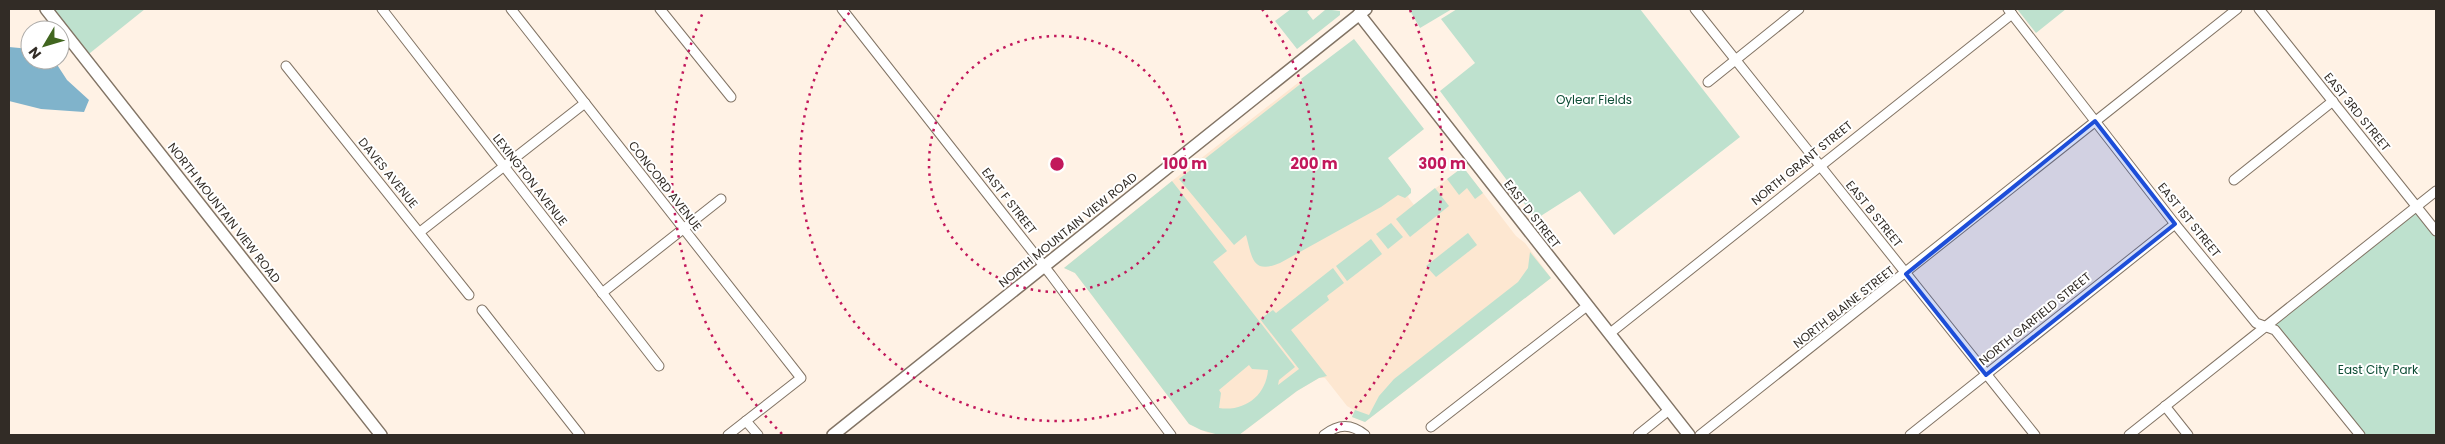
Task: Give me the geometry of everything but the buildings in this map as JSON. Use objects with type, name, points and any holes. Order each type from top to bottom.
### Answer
[{"type":"street","name":"NORTH MOUNTAIN VIEW ROAD","points":[[46,9],[381,435]]},
{"type":"street","name":"LEXINGTON AVENUE","points":[[382,9],[659,366]]},
{"type":"street","name":"CONCORD AVENUE","points":[[511,9],[801,378],[746,421]]},
{"type":"street","points":[[660,9],[731,97]]},
{"type":"street","name":"EAST F STREET","points":[[842,9],[1044,266],[1171,435]]},
{"type":"street","name":"EAST B STREET","points":[[1696,9],[1819,166],[2035,435]]},
{"type":"street","points":[[1708,82],[1798,9]]},
{"type":"street","name":"NORTH BLAINE STREET","points":[[1700,435],[1906,274],[2237,9]]},
{"type":"street","name":"EAST 3RD STREET","points":[[2259,9],[2436,231]]},
{"type":"street","name":"NORTH MOUNTAIN VIEW ROAD","points":[[833,435],[1360,11]]},
{"type":"street","name":"EAST D STREET","points":[[1360,11],[1587,306],[1689,435]]},
{"type":"street","name":"EAST 1ST STREET","points":[[2010,11],[2175,224],[2256,323],[2275,330],[2354,433]]},
{"type":"street","name":"NORTH GRANT STREET","points":[[1609,334],[2010,11]]},
{"type":"street","name":"DAVES AVENUE","points":[[286,66],[420,232],[469,296]]},
{"type":"street","points":[[2234,180],[2333,101]]},
{"type":"street","points":[[420,232],[585,103]]},
{"type":"street","points":[[2129,435],[2436,191]]},
{"type":"street","points":[[602,293],[721,199]]},
{"type":"street","name":"NORTH GARFIELD STREET","points":[[1910,435],[2175,224]]},
{"type":"street","points":[[1431,427],[1587,306]]},
{"type":"street","points":[[482,310],[580,435]]},
{"type":"street","points":[[2165,406],[2188,435]]},
{"type":"street","points":[[1638,435],[1669,410]]},
{"type":"street","points":[[728,435],[746,421],[758,435]]},
{"type":"street","points":[[1324,435],[1338,426],[1357,428],[1365,435]]},
{"type":"highlighted area","points":[[2095,121],[2175,224],[1986,375],[1906,274]]},
{"type":"shaded area","points":[[1317,68],[1411,189],[1408,197],[1414,205],[1463,167],[1551,278],[1365,422],[1352,417],[1354,410],[1347,406],[1325,378],[1319,378],[1297,391],[1239,435],[1208,433],[1189,424],[1075,273],[1064,268]]},
{"type":"green space","points":[[46,9],[145,9],[85,57],[70,39],[70,20],[55,20]]},
{"type":"green space","points":[[1291,9],[1311,9],[1307,12],[1313,20],[1324,9],[1340,11],[1340,15],[1297,49],[1275,21]]},
{"type":"green space","points":[[1409,9],[1452,9],[1420,28]]},
{"type":"green space","name":"Oylear Fields","points":[[1457,9],[1640,9],[1740,137],[1614,235],[1580,191],[1536,219],[1440,91],[1475,63],[1441,19]]},
{"type":"green space","points":[[2017,9],[2066,9],[2036,33]]},
{"type":"green space","points":[[1354,39],[1424,129],[1388,158],[1411,189],[1411,193],[1405,198],[1398,195],[1381,207],[1280,263],[1264,267],[1259,265],[1252,257],[1246,235],[1234,245],[1179,179],[1303,82],[1301,79]]},
{"type":"green space","points":[[1463,167],[1483,193],[1475,199],[1467,188],[1459,195],[1447,179]]},
{"type":"green space","points":[[1172,181],[1227,251],[1213,262],[1295,367],[1279,380],[1278,385],[1299,369],[1260,319],[1273,310],[1276,313],[1333,268],[1344,283],[1327,296],[1329,300],[1291,330],[1327,376],[1319,378],[1297,391],[1239,435],[1219,435],[1201,430],[1189,424],[1075,273],[1064,268]],"holes":[[[1249,365],[1252,369],[1268,370],[1263,387],[1258,395],[1245,405],[1228,409],[1219,408],[1221,393],[1219,390]]]},
{"type":"green space","points":[[1435,188],[1449,206],[1410,237],[1396,219]]},
{"type":"green space","name":"East City Park","points":[[2417,206],[2436,231],[2436,435],[2360,435],[2266,326]]},
{"type":"green space","points":[[1391,223],[1403,237],[1388,249],[1376,234]]},
{"type":"green space","points":[[1468,233],[1477,245],[1436,277],[1426,266]]},
{"type":"green space","points":[[1371,239],[1382,254],[1347,281],[1336,266]]},
{"type":"green space","points":[[1530,252],[1551,278],[1365,422],[1352,417],[1355,410],[1369,415],[1379,396],[1394,379],[1518,282],[1528,268]]},
{"type":"water","points":[[9,47],[20,48],[20,70],[60,70],[67,80],[89,100],[84,112],[41,109],[9,101]]}]
